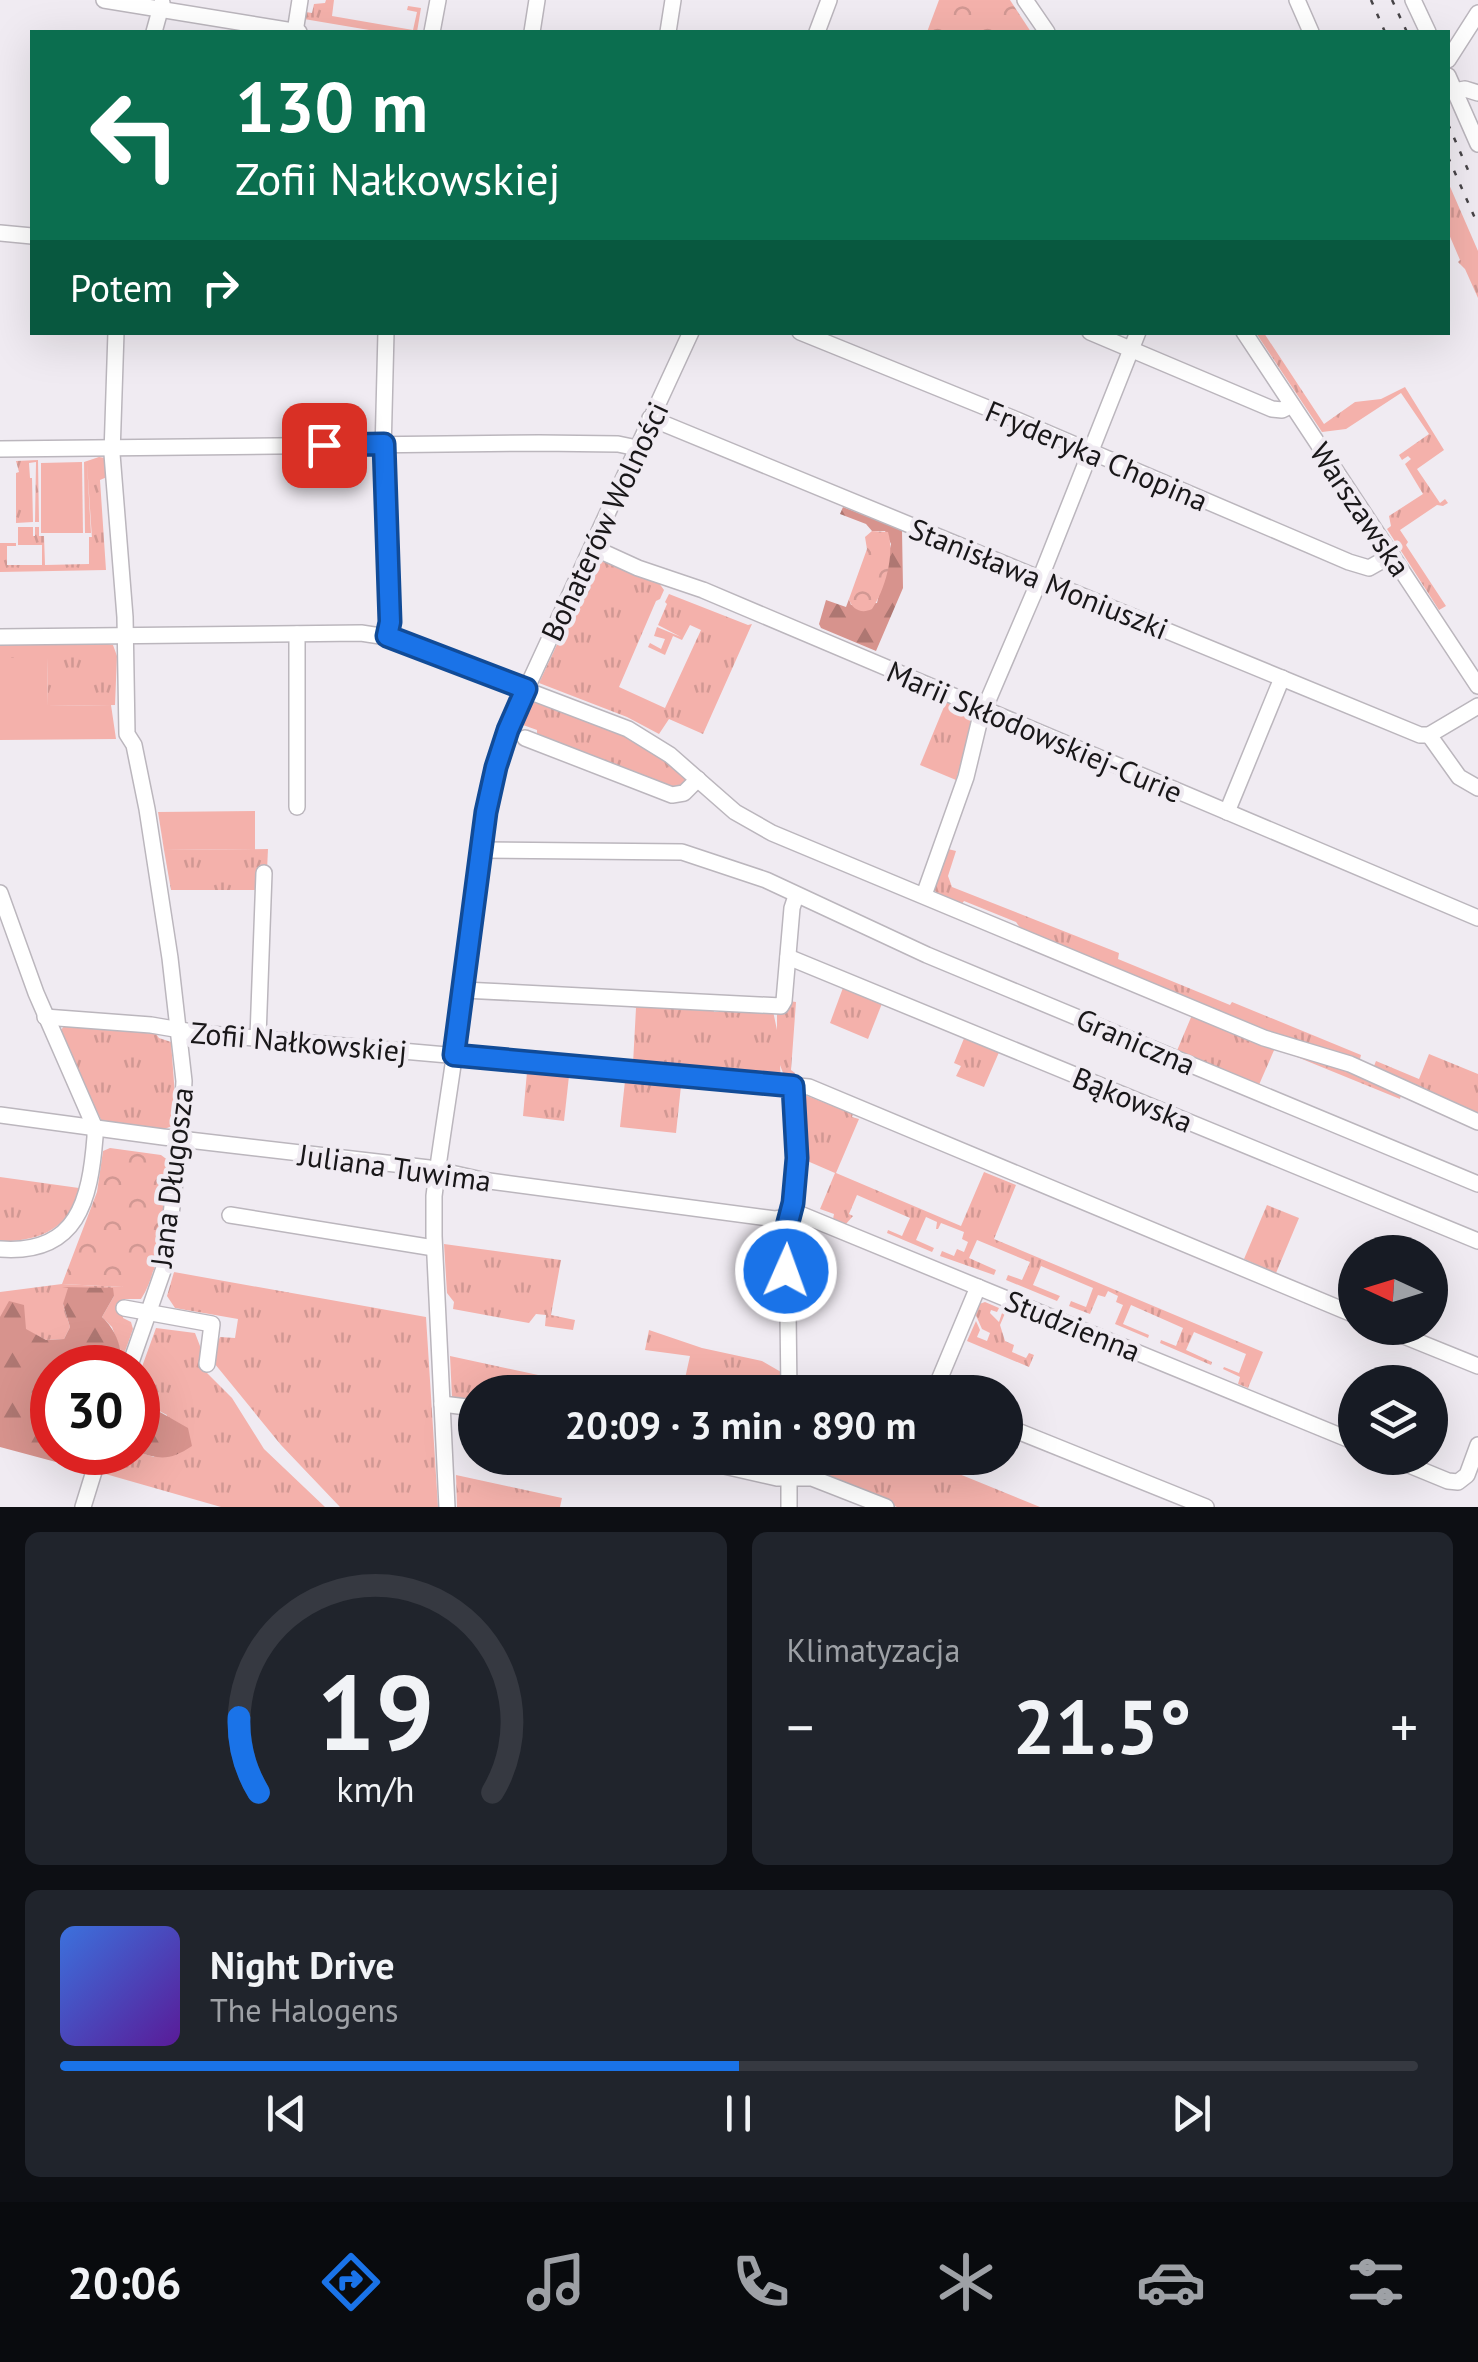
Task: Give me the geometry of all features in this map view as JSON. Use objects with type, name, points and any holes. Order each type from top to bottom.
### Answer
[{"type":"street","points":[[104,0],[161,4],[286,30]]},
{"type":"street","points":[[296,30],[300,0]]},
{"type":"street","points":[[432,30],[438,0]]},
{"type":"street","points":[[532,30],[538,0]]},
{"type":"street","points":[[668,30],[674,0]]},
{"type":"street","points":[[817,30],[828,0]]},
{"type":"street","points":[[1025,0],[1046,30]]},
{"type":"street","points":[[1297,0],[1311,30]]},
{"type":"street","points":[[1414,0],[1427,30]]},
{"type":"street","points":[[154,30],[161,4]]},
{"type":"street","points":[[1450,57],[1478,13]]},
{"type":"street","points":[[1451,84],[1478,93]]},
{"type":"street","points":[[1451,84],[1478,144]]},
{"type":"street","points":[[0,233],[30,236]]},
{"type":"street","name":"Jana Długosza","points":[[116,335],[112,448],[125,635],[127,734],[134,745],[160,893],[184,1080],[165,1266],[137,1345]]},
{"type":"street","points":[[386,335],[384,444],[390,622],[387,636]]},
{"type":"street","name":"Bohaterów Wolności","points":[[447,1507],[434,1208],[486,812],[508,730],[691,335]]},
{"type":"street","name":"Fryderyka Chopina","points":[[807,335],[1349,562],[1369,568],[1392,555]]},
{"type":"street","points":[[1097,335],[1272,408],[1282,410],[1292,405]]},
{"type":"street","points":[[924,895],[966,777],[984,710],[1137,335]]},
{"type":"street","name":"Warszawska","points":[[1246,335],[1478,686]]},
{"type":"street","name":"Stanisława Moniuszki","points":[[650,418],[1420,735],[1428,735]]},
{"type":"street","points":[[0,450],[572,443],[637,448]]},
{"type":"street","name":"Marii Skłodowskiej-Curie","points":[[592,548],[704,590],[1478,918]]},
{"type":"street","points":[[0,637],[366,633],[387,636],[642,736],[670,755],[727,806],[759,827],[1264,1038],[1350,1064],[1478,1122]]},
{"type":"street","points":[[297,634],[297,808]]},
{"type":"street","points":[[1227,812],[1282,678]]},
{"type":"street","points":[[1478,706],[1428,735],[1456,774],[1478,788]]},
{"type":"street","points":[[525,738],[672,795],[684,793],[698,779]]},
{"type":"street","name":"Graniczna","points":[[480,850],[682,852],[766,880],[927,955],[1478,1184]]},
{"type":"street","points":[[258,1038],[264,873]]},
{"type":"street","points":[[0,894],[4,917],[94,1128],[88,1190],[73,1224],[54,1240],[37,1247],[0,1249]]},
{"type":"street","points":[[464,990],[779,1006],[784,1001],[796,896]]},
{"type":"street","name":"Bąkowska","points":[[788,957],[1478,1241]]},
{"type":"street","name":"Zofii Nałkowskiej","points":[[45,1017],[811,1088],[1338,1309]]},
{"type":"street","points":[[789,1375],[787,1226],[797,1158],[793,1086]]},
{"type":"street","name":"Juliana Tuwima","points":[[0,1115],[412,1166],[482,1180],[772,1218],[790,1215]]},
{"type":"street","name":"Studzienna","points":[[790,1215],[802,1214],[1338,1435]]},
{"type":"street","points":[[230,1215],[434,1248]]},
{"type":"street","points":[[941,1375],[978,1287]]},
{"type":"street","points":[[124,1308],[212,1324],[207,1364]]},
{"type":"street","points":[[1426,1345],[1478,1366]]},
{"type":"street","points":[[442,1404],[458,1406]]},
{"type":"street","points":[[1023,1433],[1206,1507]]},
{"type":"street","points":[[1434,1475],[1461,1481],[1468,1475],[1478,1445]]},
{"type":"street","points":[[83,1507],[93,1475]]},
{"type":"street","points":[[764,1475],[815,1478],[886,1507]]},
{"type":"street","points":[[788,1477],[788,1507]]},
{"type":"green space","points":[[334,0],[332,16],[413,30],[369,30],[304,19],[306,12],[312,13],[314,4]]},
{"type":"green space","points":[[939,0],[1010,0],[1030,30],[928,30]]},
{"type":"green space","points":[[408,6],[421,8],[417,30],[413,30],[417,12],[407,10]]},
{"type":"green space","points":[[1450,187],[1478,251],[1478,298],[1450,237]]},
{"type":"green space","points":[[1257,335],[1265,335],[1324,424],[1355,402],[1381,399],[1405,387],[1444,450],[1417,469],[1440,503],[1445,499],[1448,503],[1437,505],[1400,530],[1446,606],[1439,610],[1387,529],[1391,526],[1389,516],[1423,494],[1405,464],[1411,459],[1408,456],[1402,460],[1399,455],[1429,434],[1401,393],[1346,429],[1322,432]]},
{"type":"green space","points":[[99,457],[105,458],[107,477],[100,480],[106,570],[0,572],[0,543],[16,543],[7,546],[7,565],[42,565],[42,545],[18,545],[18,527],[33,527],[35,536],[35,527],[39,527],[39,536],[44,536],[45,565],[89,564],[92,537],[87,463],[91,533],[85,533],[84,462]]},
{"type":"green space","points":[[38,460],[39,522],[35,522],[36,462],[29,463],[33,522],[16,523],[16,461]]},
{"type":"green space","points":[[82,462],[83,533],[41,533],[41,463]]},
{"type":"green space","points":[[843,507],[902,530],[903,588],[876,651],[819,624],[826,600],[846,607],[849,599],[851,605],[877,603],[891,544],[885,531],[872,531],[866,524],[840,514]]},
{"type":"green space","points":[[872,531],[888,532],[889,561],[877,601],[872,609],[861,611],[849,599],[867,549],[865,537]]},
{"type":"green space","points":[[597,560],[659,583],[664,590],[619,687],[665,708],[701,630],[690,625],[682,640],[673,636],[665,655],[648,647],[650,643],[661,649],[665,639],[654,636],[657,627],[681,637],[658,625],[669,594],[752,624],[703,734],[669,719],[659,734],[627,717],[539,683],[567,623],[572,621]]},
{"type":"green space","points":[[0,643],[113,645],[117,656],[115,705],[48,706],[47,658],[0,658]]},
{"type":"green space","points":[[0,658],[47,658],[48,706],[111,705],[116,739],[0,740]]},
{"type":"green space","points":[[532,700],[613,731],[650,750],[686,777],[682,789],[675,791],[537,736],[537,730],[523,725],[520,732],[517,730]]},
{"type":"green space","points":[[946,702],[971,713],[973,719],[956,780],[920,765]]},
{"type":"green space","points":[[255,811],[255,849],[164,850],[158,812]]},
{"type":"green space","points":[[268,849],[267,870],[259,890],[171,890],[164,850]]},
{"type":"green space","points":[[948,849],[956,851],[948,876],[952,887],[1119,953],[1118,959],[1361,1055],[1359,1063],[1272,1039],[1023,932],[1016,922],[964,901],[961,905],[940,896],[935,883]]},
{"type":"green space","points":[[844,985],[883,1001],[868,1039],[830,1023]]},
{"type":"green space","points":[[789,1001],[796,1002],[792,1081],[786,1081],[780,1065],[781,1081],[633,1064],[633,1004],[714,1008],[714,1012],[721,1008],[773,1011],[777,1030],[777,1013],[787,1011]]},
{"type":"green space","points":[[1192,1015],[1323,1059],[1402,1091],[1400,1099],[1275,1048],[1258,1087],[1176,1053]]},
{"type":"green space","points":[[65,1025],[156,1034],[171,1042],[175,1096],[172,1126],[162,1130],[102,1122],[60,1031]]},
{"type":"green space","points":[[965,1036],[1000,1050],[984,1087],[956,1076],[961,1066],[954,1063]]},
{"type":"green space","points":[[1429,1054],[1478,1074],[1478,1120],[1372,1071],[1376,1061],[1419,1079]]},
{"type":"green space","points":[[527,1072],[569,1076],[564,1121],[523,1116]]},
{"type":"green space","points":[[625,1081],[681,1086],[676,1133],[620,1127]]},
{"type":"green space","points":[[805,1095],[859,1119],[836,1173],[961,1226],[984,1172],[1016,1185],[994,1239],[1263,1352],[1248,1388],[1238,1384],[1240,1377],[1223,1369],[1239,1373],[1246,1354],[1194,1332],[1186,1350],[1212,1362],[1211,1365],[1160,1343],[1161,1340],[1176,1346],[1183,1328],[1131,1305],[1123,1324],[1149,1335],[1148,1338],[1115,1324],[1123,1305],[1116,1302],[1118,1296],[1108,1291],[1105,1297],[1098,1295],[1090,1314],[1069,1306],[1071,1301],[1086,1307],[1093,1288],[1041,1266],[1033,1285],[1060,1296],[1057,1301],[1006,1280],[1008,1275],[1022,1280],[1030,1262],[977,1240],[969,1258],[996,1270],[994,1275],[940,1256],[942,1251],[954,1256],[957,1249],[964,1252],[968,1242],[962,1239],[964,1232],[941,1223],[936,1229],[937,1222],[926,1217],[916,1240],[934,1248],[932,1252],[887,1233],[888,1230],[902,1236],[910,1218],[857,1195],[849,1214],[853,1216],[845,1225],[833,1219],[834,1214],[820,1209],[835,1173],[805,1160],[803,1168],[806,1139],[800,1102]]},
{"type":"green space","points":[[110,1148],[161,1155],[169,1161],[154,1270],[122,1287],[62,1284],[97,1192],[103,1151]]},
{"type":"green space","points":[[0,1177],[79,1188],[69,1214],[51,1230],[27,1239],[0,1241]]},
{"type":"green space","points":[[1267,1205],[1299,1218],[1276,1273],[1244,1259]]},
{"type":"green space","points":[[160,1237],[145,1292],[141,1299],[125,1299],[123,1318],[131,1322],[133,1329],[127,1345],[119,1345],[112,1327],[102,1317],[114,1296],[63,1304],[70,1327],[64,1339],[46,1340],[0,1317],[0,1292],[62,1284],[122,1287]]},
{"type":"green space","points":[[444,1244],[561,1260],[551,1315],[575,1320],[573,1330],[545,1326],[546,1315],[536,1314],[529,1323],[453,1309],[454,1302],[447,1293]]},
{"type":"green space","points":[[174,1272],[426,1317],[438,1507],[340,1507],[281,1445],[210,1358],[220,1337],[235,1338],[238,1319],[175,1308],[167,1296]]},
{"type":"green space","points":[[62,1287],[113,1288],[114,1296],[102,1317],[119,1345],[30,1345],[30,1455],[0,1447],[0,1317],[9,1301],[24,1305],[26,1329],[46,1340],[64,1339],[70,1327],[63,1304],[68,1288]]},
{"type":"green space","points":[[985,1302],[999,1308],[990,1313],[999,1322],[1003,1310],[1006,1311],[1000,1325],[1005,1341],[1014,1345],[1012,1352],[1026,1358],[1029,1353],[1034,1355],[1029,1367],[967,1341],[976,1321],[980,1330],[977,1337],[987,1341],[990,1333],[982,1329],[974,1311],[976,1305]]},
{"type":"green space","points":[[156,1328],[195,1333],[201,1367],[232,1398],[264,1449],[325,1507],[221,1507],[109,1475],[160,1475],[160,1438],[167,1415],[160,1411],[160,1345],[150,1345]]},
{"type":"green space","points":[[649,1330],[702,1348],[762,1361],[781,1375],[686,1375],[690,1356],[645,1350]]},
{"type":"green space","points":[[450,1356],[538,1375],[458,1375],[458,1398],[452,1397]]},
{"type":"green space","points":[[160,1412],[188,1428],[192,1446],[160,1457]]},
{"type":"green space","points":[[456,1475],[562,1498],[560,1507],[457,1507]]},
{"type":"green space","points":[[815,1475],[962,1475],[1040,1507],[897,1507]]},
{"type":"railway","points":[[1371,0],[1384,30]]},
{"type":"railway","points":[[1392,0],[1406,30]]},
{"type":"railway","points":[[1450,129],[1468,170]]},
{"type":"railway","points":[[1450,162],[1478,225]]},
{"type":"route","points":[[324,445],[384,444],[390,622],[387,636],[526,689],[508,730],[486,812],[454,1055],[793,1086],[797,1158],[787,1226],[786,1271]]}]
